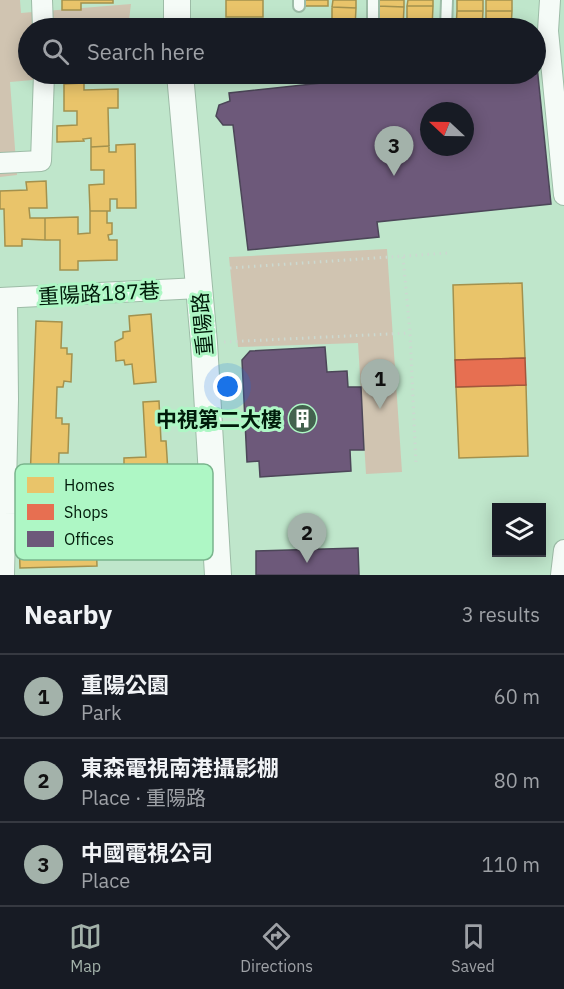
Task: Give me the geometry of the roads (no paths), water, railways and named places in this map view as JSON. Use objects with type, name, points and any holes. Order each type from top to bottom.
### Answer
[{"type":"street","points":[[42,0],[43,18]]},
{"type":"street","points":[[177,0],[177,18]]},
{"type":"street","points":[[550,0],[548,31],[558,67],[564,195]]},
{"type":"street","points":[[0,163],[40,161],[44,84]]},
{"type":"street","name":"重陽路","points":[[181,84],[204,344],[211,464]]},
{"type":"street","name":"重陽路187巷","points":[[4,298],[199,288]]},
{"type":"street","points":[[4,298],[4,575]]},
{"type":"street","name":"重陽路","points":[[213,492],[218,575]]},
{"type":"street","points":[[561,575],[564,550]]},
{"type":"lane","points":[[373,0],[373,18]]},
{"type":"lane","points":[[446,18],[447,0]]},
{"type":"place","name":"中國電視公司","points":[[394,176]]},
{"type":"place","name":"重陽公園","points":[[380,409]]},
{"type":"place","name":"中視第二大樓","points":[[303,419]]},
{"type":"place","name":"東森電視南港攝影棚","points":[[307,563]]}]
